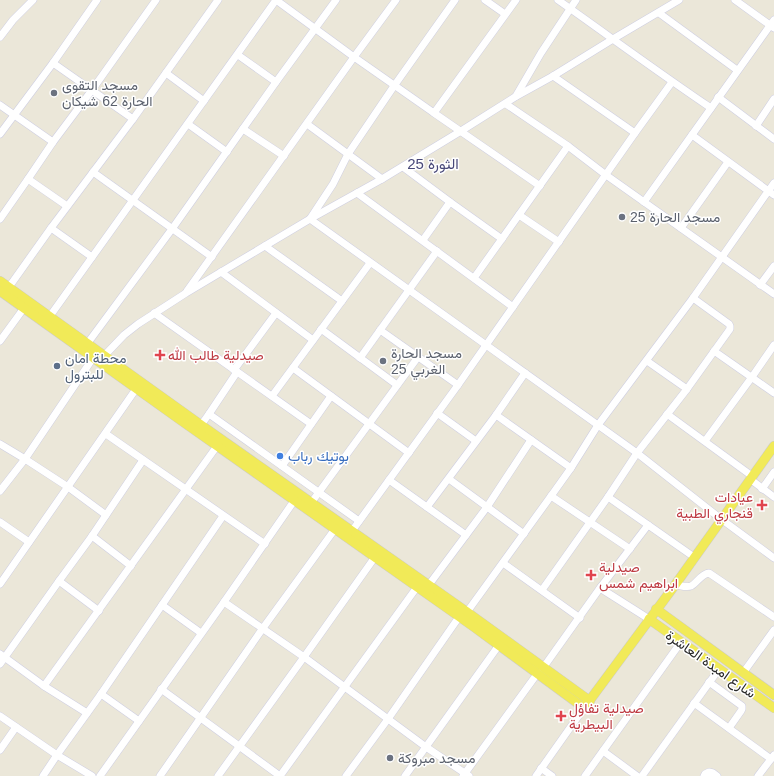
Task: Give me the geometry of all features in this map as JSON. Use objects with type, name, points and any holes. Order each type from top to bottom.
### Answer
[{"type":"main road","points":[[0,280],[87,344],[428,586],[498,645],[540,671]]},
{"type":"main road","points":[[0,291],[294,501],[417,587],[463,615],[587,704],[675,585],[694,556],[774,446]]},
{"type":"main road","name":"شارع امبدة العاشرة","points":[[656,610],[774,695]]},
{"type":"main road","name":"شارع امبدة العاشرة","points":[[649,619],[774,708]]},
{"type":"main road","points":[[665,631],[672,622]]},
{"type":"street","points":[[0,37],[13,20],[33,0]]},
{"type":"street","points":[[0,134],[53,63],[97,0]]},
{"type":"street","points":[[0,219],[53,142],[156,0]]},
{"type":"street","points":[[9,287],[67,206],[133,119],[218,0]]},
{"type":"street","points":[[50,316],[276,0],[394,86],[540,186]]},
{"type":"street","points":[[87,344],[172,229],[336,0]]},
{"type":"street","points":[[186,293],[396,0]]},
{"type":"street","points":[[310,219],[333,184],[348,154],[455,0]]},
{"type":"street","points":[[485,0],[505,14]]},
{"type":"street","points":[[434,113],[516,0]]},
{"type":"street","points":[[558,0],[672,82],[711,108]]},
{"type":"street","points":[[515,97],[541,53],[576,0]]},
{"type":"street","points":[[104,356],[124,335],[154,313],[186,293],[310,219],[403,167],[515,97],[680,0]]},
{"type":"street","points":[[644,202],[737,70],[773,25],[735,0]]},
{"type":"street","points":[[659,13],[737,70]]},
{"type":"street","points":[[238,55],[276,82]]},
{"type":"street","points":[[53,63],[133,119]]},
{"type":"street","points":[[166,73],[204,101]]},
{"type":"street","points":[[552,76],[635,133]]},
{"type":"street","points":[[352,532],[486,346],[672,82]]},
{"type":"street","points":[[718,97],[774,140]]},
{"type":"street","points":[[756,126],[774,99]]},
{"type":"street","points":[[506,104],[568,146],[606,175],[774,294]]},
{"type":"street","points":[[0,105],[53,142]]},
{"type":"street","points":[[188,124],[227,152]]},
{"type":"street","points":[[307,124],[382,179]]},
{"type":"street","points":[[243,129],[284,156]]},
{"type":"street","points":[[692,135],[771,193]]},
{"type":"street","points":[[474,278],[568,146]]},
{"type":"street","points":[[681,228],[728,162]]},
{"type":"street","points":[[403,167],[502,239]]},
{"type":"street","points":[[93,172],[212,257]]},
{"type":"street","points":[[28,179],[67,206]]},
{"type":"street","points":[[346,776],[524,534],[571,468],[598,425],[771,193],[774,183]]},
{"type":"street","points":[[357,193],[513,306]]},
{"type":"street","points":[[423,240],[450,202]]},
{"type":"street","points":[[519,215],[559,242]]},
{"type":"street","points":[[310,219],[637,453],[721,519],[774,558]]},
{"type":"street","points":[[51,228],[92,257]]},
{"type":"street","points":[[265,246],[342,301]]},
{"type":"street","points":[[360,358],[437,251]]},
{"type":"street","points":[[272,396],[370,263]]},
{"type":"street","points":[[760,285],[774,266]]},
{"type":"street","points":[[221,272],[313,340]]},
{"type":"street","points":[[542,590],[608,497],[637,453],[687,389],[730,329],[729,324],[693,298]]},
{"type":"street","points":[[0,342],[24,308]]},
{"type":"street","points":[[154,313],[311,424]]},
{"type":"street","points":[[201,425],[276,313]]},
{"type":"street","points":[[321,330],[397,385]]},
{"type":"street","points":[[380,330],[458,385]]},
{"type":"street","points":[[705,441],[774,345]]},
{"type":"street","points":[[714,350],[774,393]]},
{"type":"street","points":[[311,503],[418,357]]},
{"type":"street","points":[[0,491],[24,459],[93,358]]},
{"type":"street","points":[[647,360],[687,389]]},
{"type":"street","points":[[293,368],[409,453]]},
{"type":"street","points":[[427,507],[496,415],[525,373]]},
{"type":"street","points":[[0,584],[136,389]]},
{"type":"street","points":[[282,466],[331,396]]},
{"type":"street","points":[[437,413],[476,441]]},
{"type":"street","points":[[209,414],[359,521]]},
{"type":"street","points":[[667,414],[705,441],[751,478],[762,489],[774,497]]},
{"type":"street","points":[[496,415],[571,468]]},
{"type":"street","points":[[106,434],[265,544]]},
{"type":"street","points":[[428,586],[487,506],[532,440]]},
{"type":"street","points":[[0,444],[68,487],[106,515]]},
{"type":"street","points":[[44,686],[217,446]]},
{"type":"street","points":[[0,664],[3,655],[92,536],[143,460]]},
{"type":"street","points":[[762,489],[774,472]]},
{"type":"street","points":[[449,478],[524,534]]},
{"type":"street","points":[[389,480],[466,535]]},
{"type":"street","points":[[551,496],[630,549]]},
{"type":"street","points":[[608,497],[694,556]]},
{"type":"street","points":[[100,776],[294,501]]},
{"type":"street","points":[[43,776],[223,516]]},
{"type":"street","points":[[0,522],[29,542]]},
{"type":"street","points":[[224,602],[304,657],[466,775],[540,671],[580,618],[600,588],[648,525]]},
{"type":"street","points":[[160,776],[334,529]]},
{"type":"street","points":[[92,536],[131,566]]},
{"type":"street","points":[[218,776],[375,557]]},
{"type":"street","points":[[503,563],[580,618]]},
{"type":"street","points":[[675,585],[686,587],[691,586],[705,573],[709,573],[774,617]]},
{"type":"street","points":[[59,581],[99,611]]},
{"type":"street","points":[[161,689],[280,776],[417,587]]},
{"type":"street","points":[[600,588],[649,619]]},
{"type":"street","points":[[162,605],[201,633]]},
{"type":"street","points":[[744,673],[774,630]]},
{"type":"street","points":[[584,776],[681,642]]},
{"type":"street","points":[[405,776],[498,645]]},
{"type":"street","points":[[3,655],[44,686],[88,713]]},
{"type":"street","points":[[642,776],[719,669]]},
{"type":"street","points":[[709,682],[742,706],[741,711],[728,728]]},
{"type":"street","points":[[101,694],[139,721]]},
{"type":"street","points":[[694,703],[728,728],[773,757],[758,776]]},
{"type":"street","points":[[536,776],[587,704]]},
{"type":"street","points":[[0,716],[57,755],[92,776]]},
{"type":"street","points":[[0,750],[16,727]]},
{"type":"street","points":[[602,751],[637,776]]},
{"type":"street","points":[[541,768],[552,776]]},
{"type":"street","points":[[704,776],[709,772],[717,776]]},
{"type":"place","name":"مسجد التقوى الحارة 62 شيكان","points":[[54,93]]},
{"type":"place","name":"مسجد الحارة 25","points":[[622,217]]},
{"type":"place","name":"صيدلية طالب الله","points":[[160,355]]},
{"type":"place","name":"مسجد الحارة 25 الغربي","points":[[383,361]]},
{"type":"place","name":"محطة امان للبترول","points":[[57,366]]},
{"type":"place","name":"بوتيك رباب","points":[[280,456]]},
{"type":"place","name":"عيادات قنجاري الطبية","points":[[762,505]]},
{"type":"place","name":"صيدلية ابراهيم شمس","points":[[591,575]]},
{"type":"place","name":"صيدلية تفاؤل البيطرية","points":[[561,716]]},
{"type":"place","name":"مسجد مبروكة","points":[[390,758]]},
{"type":"district","name":"الثورة 25","points":[[433,163]]}]
